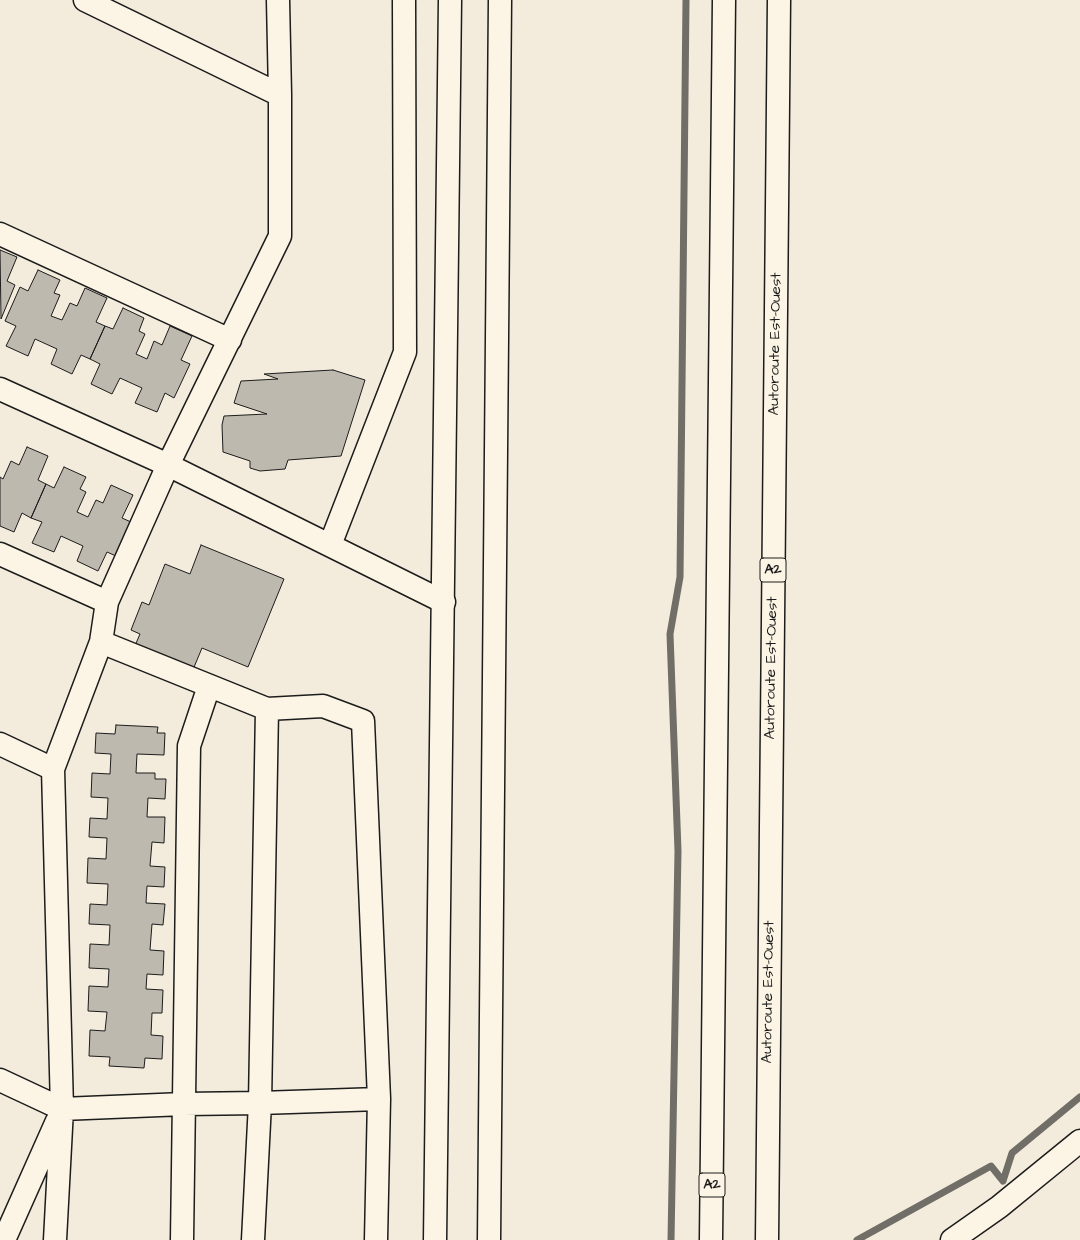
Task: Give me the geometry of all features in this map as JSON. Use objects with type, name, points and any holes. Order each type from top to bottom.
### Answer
[{"type":"main road","points":[[85,0],[280,95]]},
{"type":"main road","points":[[56,1240],[62,1109],[53,769],[101,642],[107,602],[168,465],[280,236],[278,0]]},
{"type":"main road","points":[[330,545],[404,352],[404,0]]},
{"type":"main road","points":[[435,1240],[444,602],[450,0]]},
{"type":"main road","points":[[489,1240],[500,0]]},
{"type":"main road","name":"A2","points":[[711,1240],[724,0]]},
{"type":"main road","name":"Autoroute Est-Ouest","points":[[767,1240],[779,0]]},
{"type":"main road","points":[[0,234],[230,340]]},
{"type":"main road","points":[[0,389],[168,465],[444,602]]},
{"type":"main road","points":[[0,554],[107,602]]},
{"type":"main road","points":[[101,642],[267,709],[323,706],[363,721],[379,1099],[376,1240]]},
{"type":"main road","points":[[182,1240],[189,746],[209,686]]},
{"type":"main road","points":[[252,1240],[260,1103],[267,709]]},
{"type":"main road","points":[[0,744],[53,769]]},
{"type":"main road","points":[[0,1080],[62,1109],[379,1099]]},
{"type":"main road","points":[[3,1237],[62,1109]]},
{"type":"main road","points":[[952,1240],[999,1207],[1080,1141]]},
{"type":"building","points":[[0,250],[17,257],[7,281],[15,285],[1,319]]},
{"type":"building","points":[[38,270],[60,280],[54,293],[60,295],[51,316],[62,320],[70,303],[77,306],[85,288],[107,298],[96,322],[105,326],[90,359],[81,355],[72,374],[51,364],[57,349],[35,339],[28,356],[6,346],[16,326],[5,321],[20,287],[28,291]]},
{"type":"building","points":[[123,308],[144,318],[139,331],[145,334],[136,354],[147,359],[154,341],[162,345],[170,326],[192,336],[181,360],[190,364],[174,398],[165,393],[157,412],[135,403],[142,388],[120,378],[112,394],[91,384],[100,364],[90,359],[105,326],[113,329]]},
{"type":"building","points":[[333,370],[365,380],[341,456],[288,460],[285,469],[260,471],[250,468],[250,461],[223,452],[222,425],[224,416],[267,414],[234,403],[241,381],[278,379],[264,374]]},
{"type":"building","points":[[27,447],[48,456],[38,480],[46,484],[31,518],[22,513],[14,532],[0,526],[0,477],[3,479],[11,461],[19,465]]},
{"type":"building","points":[[64,467],[86,477],[80,489],[86,492],[77,512],[88,517],[96,500],[103,503],[111,485],[133,495],[122,518],[131,522],[116,556],[107,552],[98,571],[77,561],[83,546],[61,536],[54,552],[32,543],[42,522],[31,518],[46,484],[54,488]]},
{"type":"building","points":[[201,545],[284,579],[248,667],[202,648],[192,672],[134,648],[140,634],[131,630],[142,602],[149,605],[165,564],[190,574]]},
{"type":"building","points":[[116,725],[158,727],[157,733],[165,733],[164,755],[137,754],[136,773],[155,773],[155,779],[166,779],[165,799],[148,798],[147,817],[165,817],[164,843],[152,842],[150,866],[165,867],[164,887],[147,886],[146,903],[165,904],[163,925],[152,924],[150,950],[164,951],[163,975],[147,974],[146,989],[163,990],[162,1013],[152,1013],[151,1035],[163,1036],[162,1059],[145,1058],[144,1068],[109,1066],[110,1057],[89,1056],[90,1030],[105,1031],[107,1012],[88,1011],[89,986],[108,987],[109,969],[89,968],[90,944],[109,945],[110,925],[89,924],[90,904],[107,905],[108,884],[87,883],[88,858],[106,859],[107,838],[89,837],[90,818],[107,819],[108,798],[91,797],[92,773],[110,774],[111,754],[95,753],[96,733],[115,734]]},
{"type":"waterway","points":[[671,1240],[678,851],[670,634],[680,577],[686,0]]},
{"type":"waterway","points":[[1003,1181],[1012,1153],[1080,1097]]},
{"type":"waterway","points":[[857,1240],[991,1166],[1003,1181]]}]
